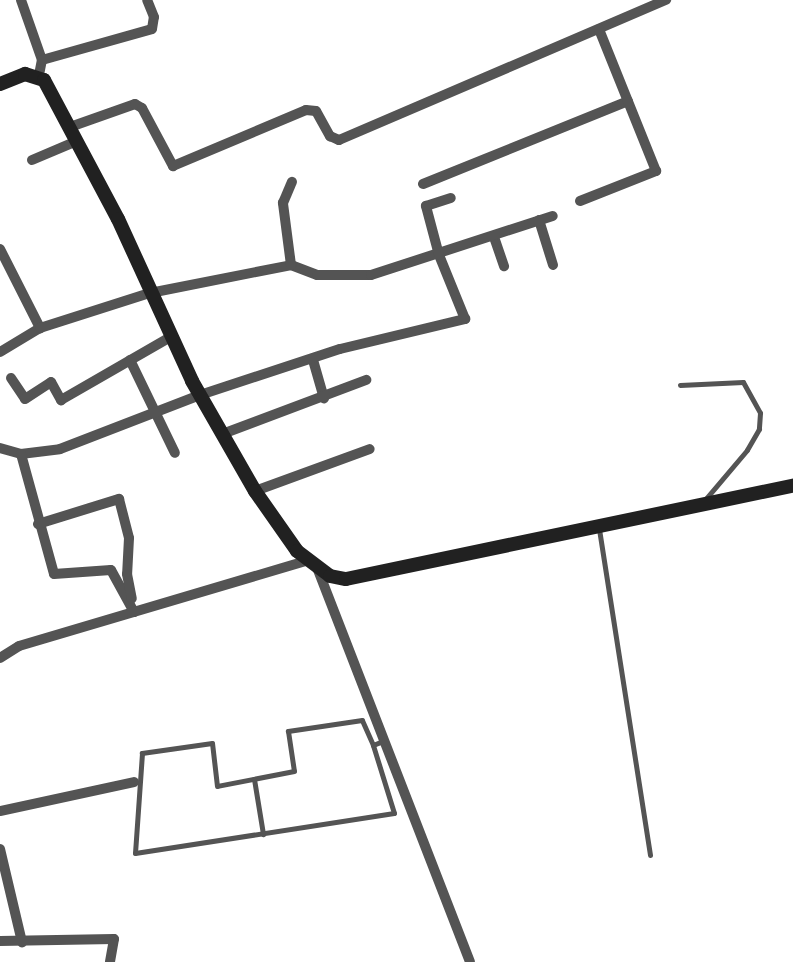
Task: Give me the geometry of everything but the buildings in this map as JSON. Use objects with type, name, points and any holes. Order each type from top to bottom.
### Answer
[{"type":"main road","points":[[0,84],[15,75],[39,75],[70,127],[169,338],[200,395],[225,433],[255,491],[312,565],[346,579],[599,529],[703,502],[793,486]]},
{"type":"street","points":[[21,0],[42,60],[39,75]]},
{"type":"street","points":[[42,60],[152,29],[154,17],[147,0]]},
{"type":"street","points":[[70,127],[135,104],[142,108],[173,166],[306,110],[316,111],[330,136],[339,140],[666,0]]},
{"type":"street","points":[[580,201],[656,171],[599,29]]},
{"type":"street","points":[[423,184],[628,101]]},
{"type":"street","points":[[32,160],[77,141]]},
{"type":"street","points":[[291,265],[283,203],[292,182]]},
{"type":"street","points":[[0,448],[21,454],[60,449],[200,395],[313,360],[465,319],[439,256],[426,206],[451,198]]},
{"type":"street","points":[[0,352],[40,328],[150,293],[291,265],[317,275],[371,275],[439,256],[553,216]]},
{"type":"street","points":[[539,220],[553,265]]},
{"type":"street","points":[[494,237],[504,266]]},
{"type":"street","points":[[0,249],[40,328]]},
{"type":"street","points":[[11,378],[25,399],[51,382],[61,400],[169,338]]},
{"type":"street","points":[[130,360],[175,453]]},
{"type":"street","points":[[313,360],[324,398]]},
{"type":"street","points":[[225,433],[366,380]]},
{"type":"street","points":[[255,491],[370,449]]},
{"type":"street","points":[[21,454],[38,524],[54,574],[111,569],[134,612]]},
{"type":"street","points":[[38,524],[119,499],[129,538],[127,574],[134,612]]},
{"type":"street","points":[[0,658],[19,646],[134,612],[312,565],[378,743],[470,962]]},
{"type":"street","points":[[0,811],[134,782]]},
{"type":"street","points":[[0,849],[22,942]]},
{"type":"street","points":[[0,941],[114,939],[110,962]]},
{"type":"lane","points":[[680,385],[743,382],[760,413],[760,429],[747,450],[703,502]]},
{"type":"lane","points":[[599,529],[650,855]]},
{"type":"lane","points":[[362,720],[378,743],[394,813],[135,853],[142,753],[212,743],[217,786],[254,779],[294,771],[288,731],[362,720]]},
{"type":"lane","points":[[254,779],[263,834]]}]
